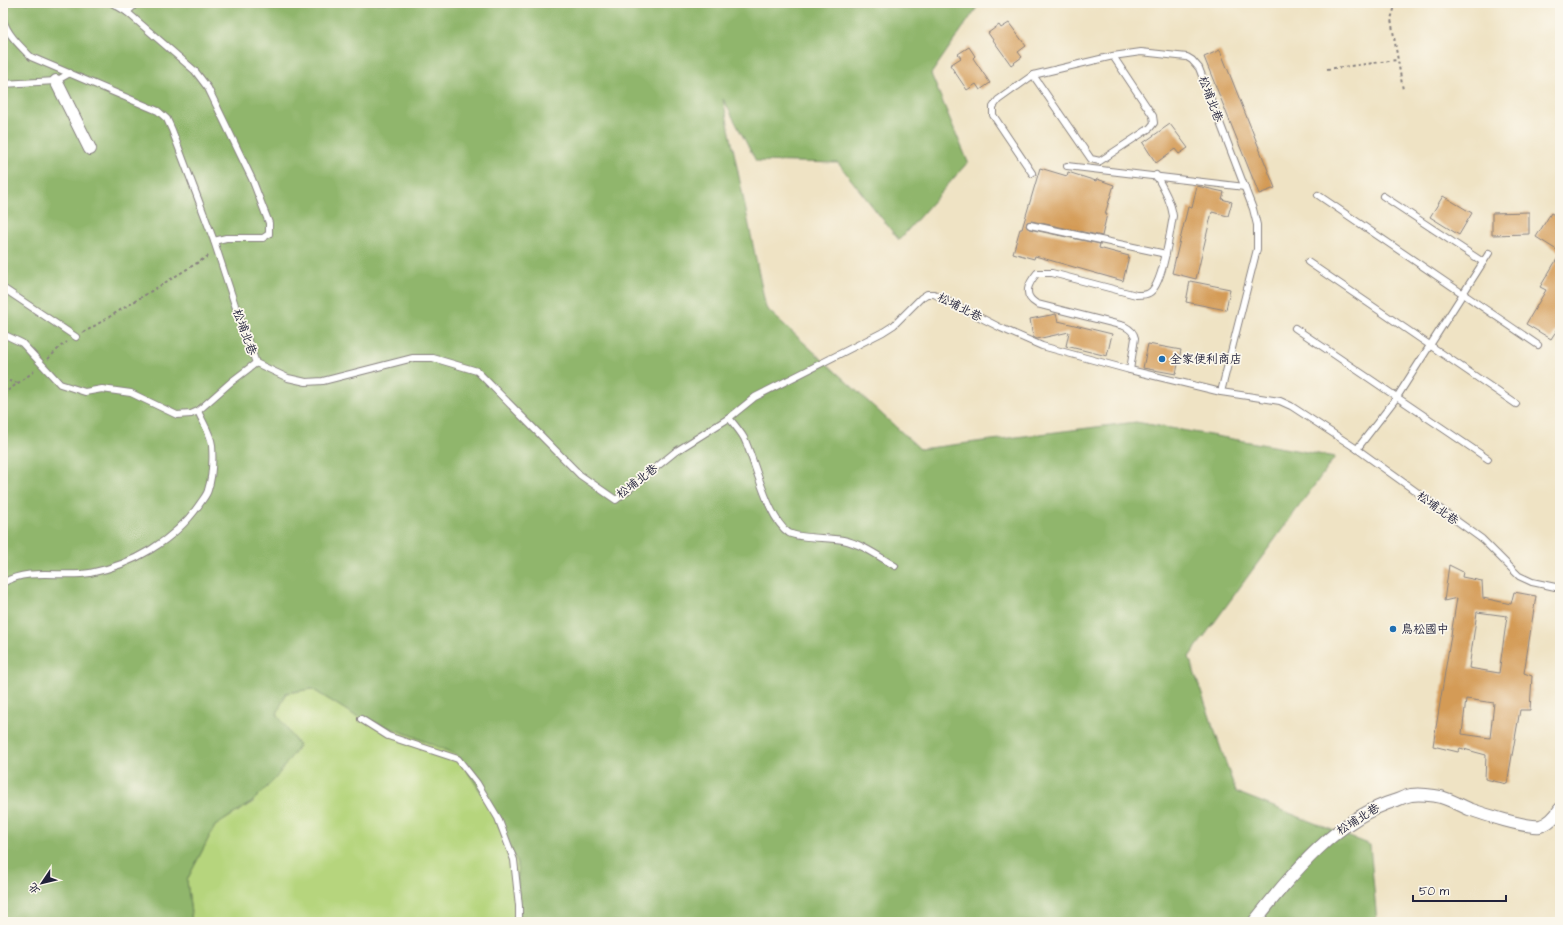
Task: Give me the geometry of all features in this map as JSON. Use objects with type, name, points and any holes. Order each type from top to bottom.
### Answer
[{"type":"street","points":[[56,81],[90,149]]},
{"type":"street","name":"松埔北巷","points":[[1254,922],[1274,897],[1324,842],[1346,824],[1380,805],[1411,795],[1440,797],[1470,809],[1524,825],[1540,826],[1548,822],[1560,809]]},
{"type":"lane","points":[[112,3],[127,12],[195,71],[208,88],[252,179],[269,223],[269,234],[263,238],[226,238],[214,241]]},
{"type":"lane","points":[[127,12],[137,3]]},
{"type":"lane","name":"松埔北巷","points":[[3,20],[16,41],[31,57],[158,111],[167,119],[214,241],[216,251],[256,363],[288,378],[306,382],[323,381],[413,358],[433,358],[477,371],[580,475],[616,500],[675,452],[729,418],[755,397],[883,332],[894,325],[921,298],[927,294],[934,294],[1001,328],[1042,346],[1130,370],[1221,392],[1280,401],[1291,406],[1357,449],[1482,539],[1519,576],[1532,582],[1560,588]]},
{"type":"lane","name":"松埔北巷","points":[[1032,173],[993,116],[993,107],[998,100],[1033,75],[1113,56],[1141,52],[1178,56],[1192,60],[1199,68],[1245,187],[1257,225],[1257,249],[1221,392]]},
{"type":"lane","points":[[1033,75],[1090,159],[1100,161],[1150,128],[1154,123],[1153,116],[1113,56]]},
{"type":"lane","points":[[3,84],[56,81],[70,73]]},
{"type":"lane","points":[[1067,166],[1156,175],[1245,187]]},
{"type":"lane","points":[[1130,370],[1135,338],[1134,333],[1130,329],[1124,326],[1037,304],[1031,301],[1028,296],[1028,287],[1031,280],[1037,273],[1045,272],[1136,295],[1149,293],[1154,287],[1166,254],[1173,216],[1172,208],[1156,175]]},
{"type":"lane","points":[[1318,195],[1538,345]]},
{"type":"lane","points":[[1383,196],[1483,262]]},
{"type":"lane","points":[[1030,225],[1166,254]]},
{"type":"lane","points":[[1357,449],[1397,398],[1489,253]]},
{"type":"lane","points":[[1308,262],[1516,404]]},
{"type":"lane","points":[[3,288],[76,337]]},
{"type":"lane","points":[[1295,328],[1488,459]]},
{"type":"lane","points":[[3,334],[22,343],[60,384],[85,392],[102,389],[131,393],[177,415],[191,414],[198,411],[231,382],[256,363]]},
{"type":"lane","points":[[3,583],[8,580],[32,574],[88,573],[116,567],[143,554],[168,538],[194,512],[208,491],[213,470],[212,443],[198,411]]},
{"type":"lane","points":[[729,418],[743,436],[770,507],[780,524],[789,533],[802,536],[842,540],[859,545],[894,566]]},
{"type":"lane","points":[[361,719],[388,736],[458,759],[477,783],[498,818],[514,860],[519,906],[519,922]]},
{"type":"path","points":[[1396,3],[1391,19],[1403,90]]},
{"type":"path","points":[[1327,69],[1398,60]]},
{"type":"path","points":[[3,394],[20,383],[43,364],[61,346],[216,251]]},
{"type":"path","points":[[3,380],[20,383]]},
{"type":"green space","points":[[3,3],[980,3],[931,74],[968,162],[899,240],[838,163],[756,161],[723,99],[766,308],[920,449],[1136,422],[1335,457],[1189,657],[1236,792],[1370,845],[1377,922],[514,922],[517,910],[518,864],[488,803],[457,755],[410,735],[354,715],[312,689],[286,693],[277,714],[299,746],[275,779],[252,802],[215,826],[187,880],[192,922],[3,922]]},
{"type":"green space","points":[[312,689],[354,715],[410,735],[457,755],[488,803],[518,864],[517,910],[514,922],[192,922],[187,880],[215,826],[253,802],[277,714],[286,693]]},
{"type":"building","points":[[1009,23],[1026,46],[1018,52],[1022,57],[1011,65],[988,33],[999,25],[1001,28]]},
{"type":"building","points":[[969,47],[975,56],[973,58],[990,83],[980,90],[976,84],[967,90],[950,65],[961,58],[958,54]]},
{"type":"building","points":[[1220,50],[1275,188],[1259,194],[1204,57]]},
{"type":"building","points":[[1170,124],[1188,148],[1179,154],[1175,149],[1156,163],[1143,143]]},
{"type":"building","points":[[1040,168],[1067,176],[1068,172],[1114,185],[1105,214],[1107,214],[1102,236],[1031,221],[1027,222],[1026,226],[1029,229],[1100,244],[1099,248],[1129,256],[1123,281],[1035,256],[1034,259],[1013,253],[1020,229],[1022,229]]},
{"type":"building","points":[[1197,186],[1224,192],[1222,199],[1232,202],[1228,216],[1212,212],[1196,279],[1172,273],[1188,207],[1192,208]]},
{"type":"building","points":[[1443,196],[1472,213],[1459,235],[1430,217]]},
{"type":"building","points":[[1529,212],[1529,234],[1492,235],[1492,213]]},
{"type":"building","points":[[1551,213],[1560,218],[1560,252],[1536,237]]},
{"type":"building","points":[[1560,254],[1560,325],[1551,339],[1526,324],[1546,290],[1540,287]]},
{"type":"building","points":[[1190,281],[1230,289],[1226,310],[1186,302]]},
{"type":"building","points":[[1056,314],[1058,321],[1112,334],[1107,356],[1066,346],[1069,332],[1037,339],[1033,337],[1030,319]]},
{"type":"building","name":"全家便利商店","points":[[1148,344],[1181,350],[1176,374],[1143,368]]},
{"type":"building","points":[[1449,565],[1463,572],[1462,577],[1482,581],[1483,598],[1511,604],[1514,592],[1536,596],[1524,673],[1532,676],[1530,710],[1520,710],[1507,784],[1485,779],[1486,755],[1460,748],[1458,752],[1433,746],[1457,598],[1444,601]],"holes":[[[1477,612],[1507,616],[1499,673],[1469,668]],[[1466,699],[1494,703],[1490,738],[1462,734]]]},
{"type":"place","name":"全家便利商店","points":[[1162,359]]},
{"type":"place","name":"鳥松國中","points":[[1393,629]]}]
